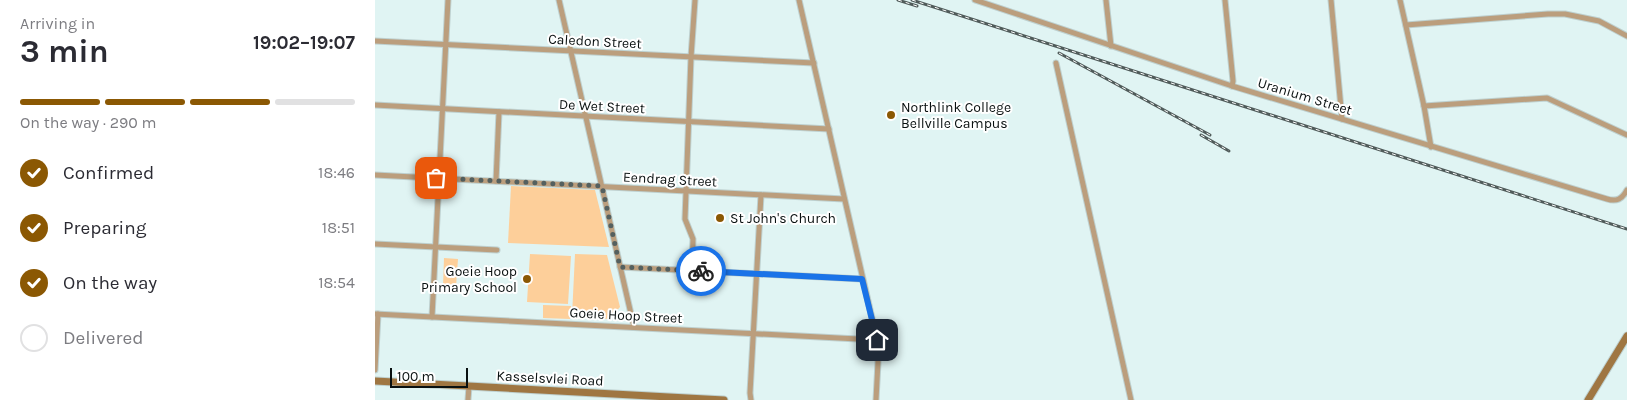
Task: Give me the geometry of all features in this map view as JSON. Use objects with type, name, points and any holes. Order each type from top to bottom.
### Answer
[{"type":"street","points":[[432,317],[448,0]]},
{"type":"street","points":[[559,0],[634,327]]},
{"type":"street","points":[[692,270],[693,239],[685,219],[695,0]]},
{"type":"street","points":[[799,0],[877,340],[877,400]]},
{"type":"street","name":"Uranium Street","points":[[975,0],[1231,86],[1613,201],[1622,198],[1627,190]]},
{"type":"street","points":[[1106,0],[1111,46]]},
{"type":"street","points":[[1225,0],[1233,81],[1231,86]]},
{"type":"street","points":[[1331,0],[1342,119]]},
{"type":"street","points":[[1400,0],[1424,106],[1431,147]]},
{"type":"street","points":[[1406,25],[1565,14],[1599,21],[1627,36]]},
{"type":"street","name":"Caledon Street","points":[[375,41],[813,63]]},
{"type":"street","points":[[1055,62],[1131,400]]},
{"type":"street","points":[[1424,106],[1547,98],[1627,135]]},
{"type":"street","name":"De Wet Street","points":[[375,105],[829,129]]},
{"type":"street","points":[[496,181],[499,112]]},
{"type":"street","name":"Eendrag Street","points":[[375,175],[844,199]]},
{"type":"street","points":[[751,400],[761,195]]},
{"type":"street","points":[[375,244],[497,250]]},
{"type":"street","points":[[620,267],[862,279]]},
{"type":"street","points":[[375,370],[376,314]]},
{"type":"street","name":"Goeie Hoop Street","points":[[376,314],[877,340]]},
{"type":"street","points":[[1588,400],[1627,336]]},
{"type":"street","name":"Kasselsvlei Road","points":[[375,381],[602,396],[724,400]]},
{"type":"street","points":[[468,400],[469,386]]},
{"type":"shaded area","points":[[511,186],[595,190],[609,247],[508,243]]},
{"type":"shaded area","points":[[530,254],[571,256],[568,304],[527,302]]},
{"type":"shaded area","points":[[575,254],[607,255],[620,307],[609,319],[572,316]]},
{"type":"shaded area","points":[[444,258],[458,259],[456,287],[443,286]]},
{"type":"shaded area","points":[[543,305],[571,306],[570,319],[543,318]]},
{"type":"railway","points":[[898,0],[917,6]]},
{"type":"railway","points":[[912,0],[1627,229]]},
{"type":"railway","points":[[1059,53],[1210,135]]},
{"type":"railway","points":[[1201,135],[1229,151]]},
{"type":"way so far","points":[[436,178],[602,186],[620,267],[701,271]]},
{"type":"place","name":"Northlink College Bellville Campus","points":[[891,115]]},
{"type":"place","name":"St John's Church","points":[[720,218]]},
{"type":"place","name":"Goeie Hoop Primary School","points":[[527,279]]},
{"type":"route","points":[[701,271],[862,279],[877,340]]}]
